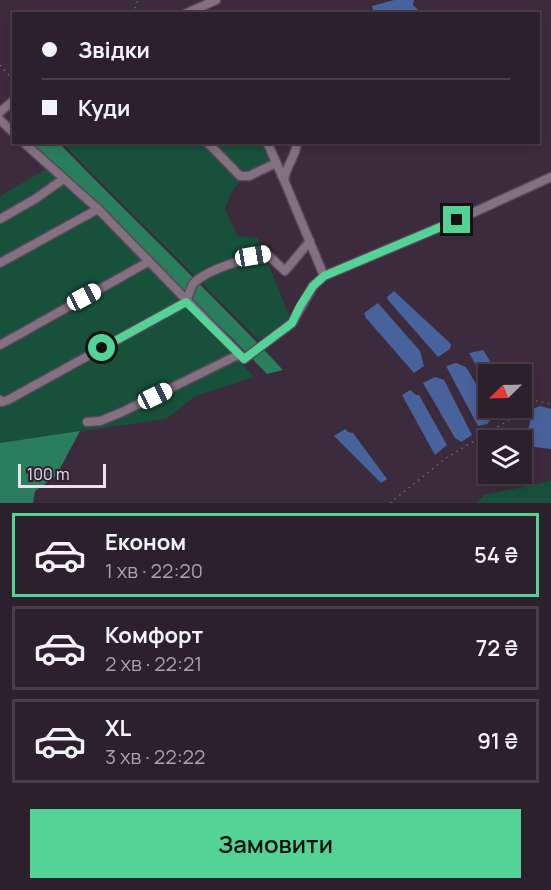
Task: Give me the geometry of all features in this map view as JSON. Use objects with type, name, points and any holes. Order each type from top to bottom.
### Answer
[{"type":"street","points":[[189,12],[216,0]]},
{"type":"street","points":[[0,112],[12,102]]},
{"type":"street","points":[[0,120],[12,131]]},
{"type":"street","points":[[25,144],[62,180],[98,210],[244,359],[292,323],[313,286],[324,276],[551,177]]},
{"type":"street","points":[[209,144],[240,176],[249,176],[276,163]]},
{"type":"street","points":[[268,144],[324,276]]},
{"type":"street","points":[[284,180],[286,168],[297,152],[297,144]]},
{"type":"street","points":[[0,219],[62,180]]},
{"type":"street","points":[[0,263],[98,210]]},
{"type":"street","points":[[0,400],[2,402],[8,399],[186,302],[193,285],[207,275],[253,256],[267,254],[285,271],[310,241]]},
{"type":"street","points":[[0,345],[148,262]]},
{"type":"street","points":[[87,422],[100,421],[120,413],[238,355]]},
{"type":"path","points":[[0,65],[12,79]]},
{"type":"path","points":[[390,503],[446,458],[514,417],[532,400],[551,404]]},
{"type":"green space","points":[[27,144],[60,144],[283,370],[267,374]]},
{"type":"green space","points":[[63,144],[264,144],[272,161],[255,169],[237,184],[225,209],[238,236],[258,238],[290,318],[259,340]]},
{"type":"green space","points":[[46,169],[96,209],[254,377],[195,396],[166,419],[0,443],[0,196]]},
{"type":"green space","points":[[80,431],[56,476],[35,491],[33,503],[0,503],[0,443]]},
{"type":"green space","points":[[551,481],[551,503],[477,503],[484,495]]},
{"type":"water","points":[[394,0],[414,0],[413,5],[421,12],[374,12],[372,6]]},
{"type":"water","points":[[394,291],[451,344],[450,349],[438,357],[388,300],[387,297]]},
{"type":"water","points":[[378,303],[420,351],[424,366],[414,373],[366,318],[364,313]]},
{"type":"water","points":[[483,350],[492,364],[478,364],[478,368],[469,353]]},
{"type":"water","points":[[456,363],[466,367],[478,387],[478,418],[492,418],[487,424],[478,426],[446,366]]},
{"type":"water","points":[[435,377],[444,380],[472,435],[461,442],[455,438],[423,383]]},
{"type":"water","points":[[410,390],[419,395],[447,445],[435,455],[402,395]]},
{"type":"water","points":[[540,406],[551,409],[551,449],[532,447],[532,430],[528,430],[533,409]]},
{"type":"water","points":[[345,429],[353,433],[387,479],[381,483],[334,436]]},
{"type":"route","points":[[102,348],[186,302],[244,359],[292,323],[313,286],[324,276],[457,220]]}]
